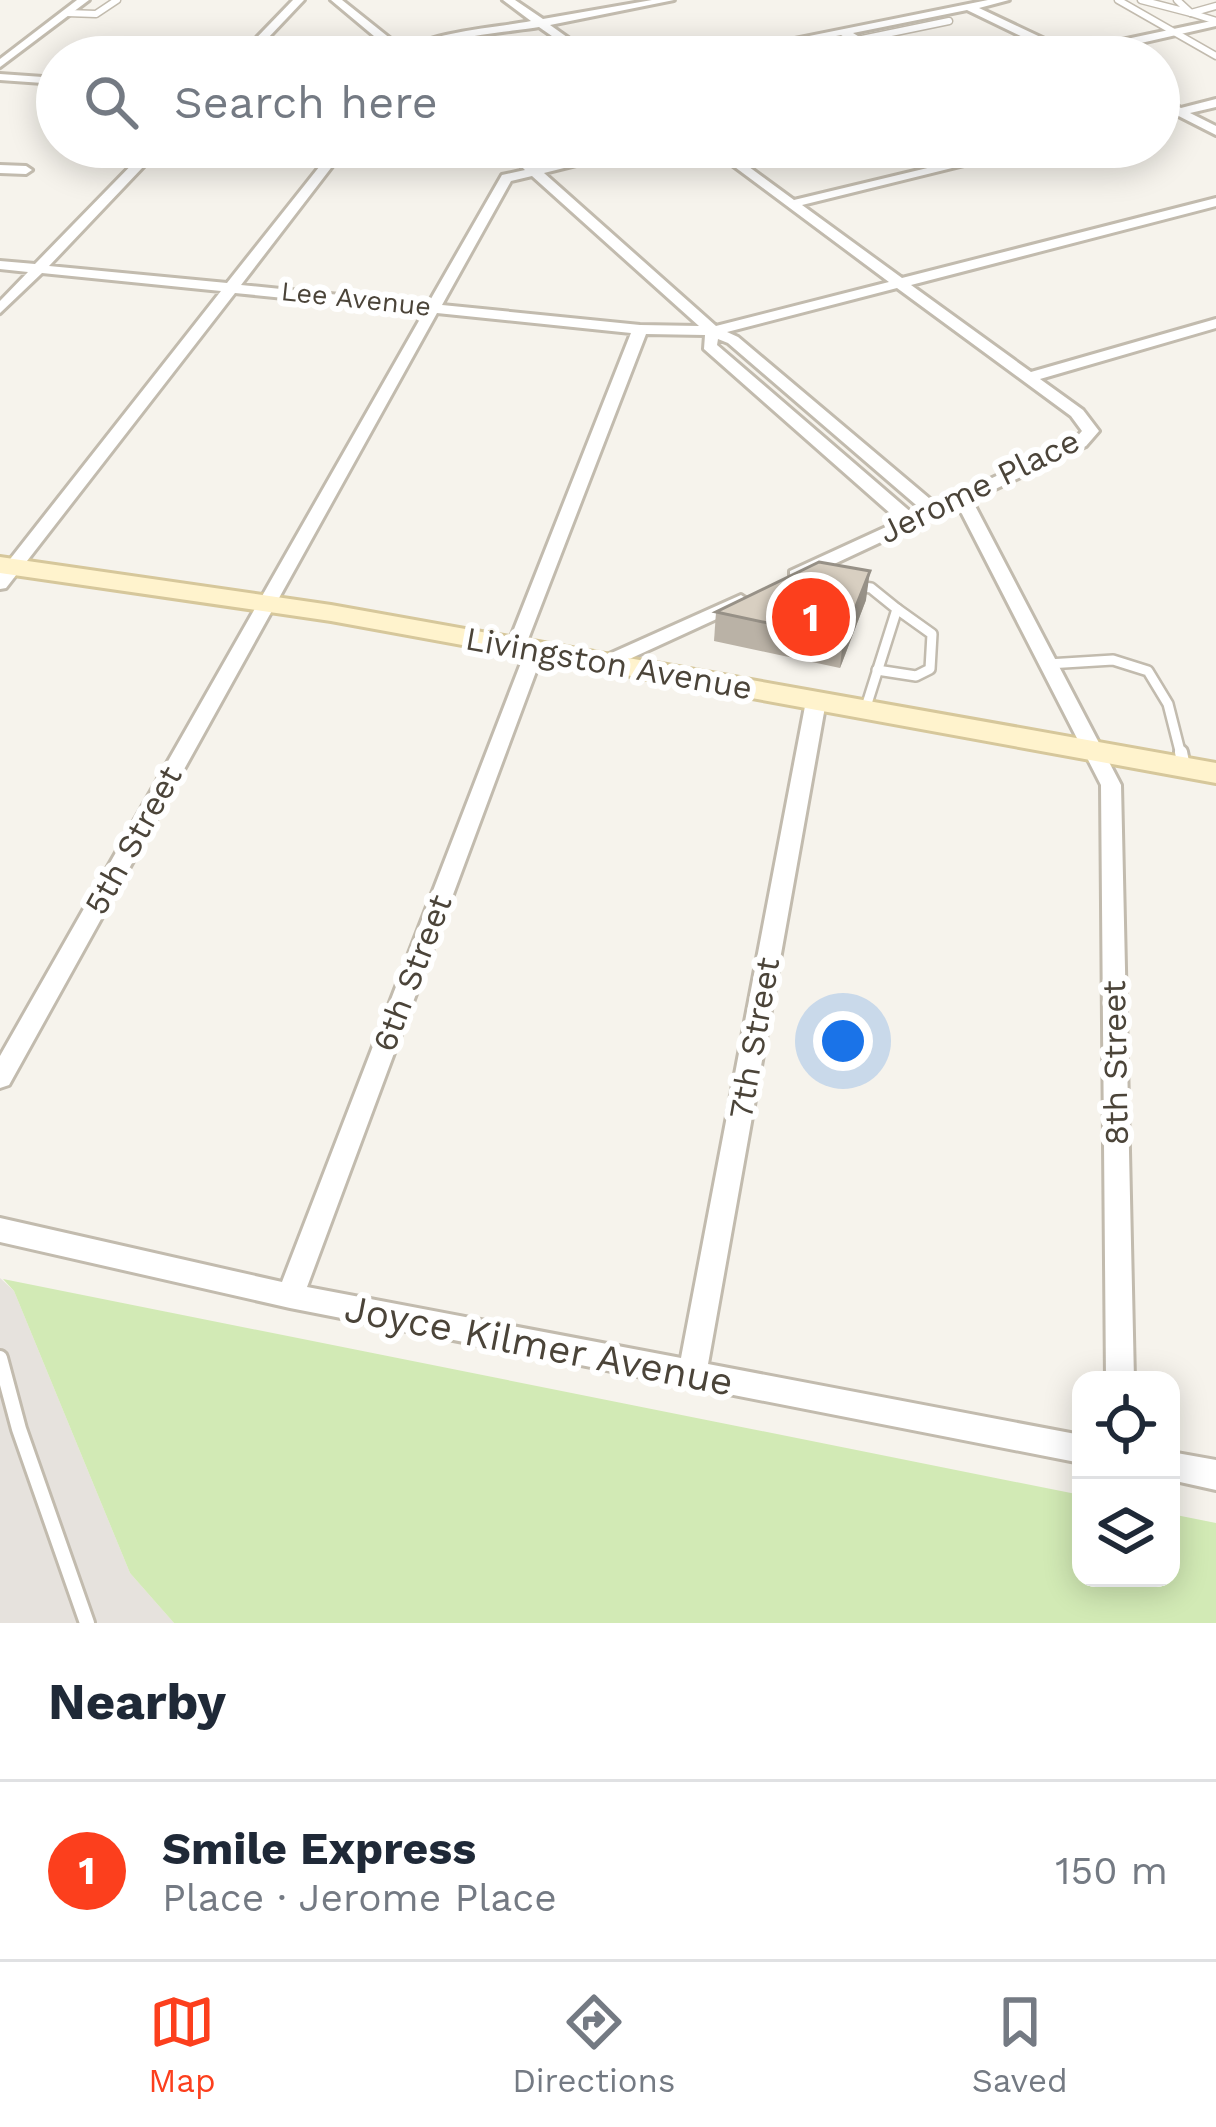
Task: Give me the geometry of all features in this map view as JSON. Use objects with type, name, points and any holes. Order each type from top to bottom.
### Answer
[{"type":"main road","name":"Livingston Avenue","points":[[4,572],[266,602],[1216,773]]},
{"type":"street","points":[[37,36],[84,0]]},
{"type":"street","points":[[264,36],[299,0]]},
{"type":"street","points":[[336,0],[380,36]]},
{"type":"street","points":[[508,0],[559,36]]},
{"type":"street","points":[[471,36],[669,0]]},
{"type":"street","points":[[955,0],[1027,36]]},
{"type":"street","points":[[817,36],[1004,0]]},
{"type":"street","points":[[1157,36],[1216,22]]},
{"type":"street","points":[[842,31],[850,36]]},
{"type":"street","points":[[0,64],[36,37]]},
{"type":"street","points":[[0,76],[36,79]]},
{"type":"street","points":[[1180,112],[1216,103]]},
{"type":"street","points":[[1180,113],[1216,131]]},
{"type":"street","points":[[0,309],[136,168]]},
{"type":"street","points":[[4,572],[324,168]]},
{"type":"street","points":[[532,168],[713,331],[733,340],[933,510]]},
{"type":"street","points":[[534,170],[543,168]]},
{"type":"street","points":[[744,168],[1029,377],[1216,323]]},
{"type":"street","points":[[793,204],[943,168]]},
{"type":"street","points":[[0,169],[26,170]]},
{"type":"street","name":"5th Street","points":[[0,1078],[506,178],[534,170]]},
{"type":"street","name":"Lee Avenue","points":[[0,265],[640,329],[713,331],[1216,202]]},
{"type":"street","name":"6th Street","points":[[290,1296],[640,329]]},
{"type":"street","points":[[713,331],[709,346],[910,521]]},
{"type":"street","name":"Jerome Place","points":[[775,585],[827,576],[910,521],[1079,442],[1091,430],[1077,412],[1029,377]]},
{"type":"street","name":"8th Street","points":[[962,497],[1111,785],[1120,1371]]},
{"type":"street","points":[[605,663],[755,594]]},
{"type":"street","name":"7th Street","points":[[692,1375],[816,701]]},
{"type":"street","name":"Joyce Kilmer Avenue","points":[[1,1233],[290,1296],[1072,1447]]},
{"type":"street","points":[[1180,1468],[1216,1475]]},
{"type":"lane","points":[[67,13],[96,14],[117,0]]},
{"type":"lane","points":[[1118,0],[1177,36]]},
{"type":"lane","points":[[1142,0],[1216,22]]},
{"type":"lane","points":[[1178,0],[1190,13]]},
{"type":"lane","points":[[1190,13],[1216,6]]},
{"type":"lane","points":[[876,36],[950,21],[936,14]]},
{"type":"lane","points":[[1180,38],[1216,56]]},
{"type":"lane","points":[[1195,45],[1216,41]]},
{"type":"lane","points":[[827,576],[872,588],[932,634],[930,669],[916,676],[877,670]]},
{"type":"lane","points":[[865,710],[897,609]]},
{"type":"lane","points":[[1048,664],[1120,657],[1147,669],[1172,715],[1184,767]]},
{"type":"lane","points":[[0,1358],[19,1429],[87,1623]]},
{"type":"shaded area","points":[[0,1278],[14,1291],[130,1573],[174,1623],[0,1623]]},
{"type":"green space","points":[[3,1279],[1072,1493],[1072,1587],[1180,1587],[1180,1516],[1216,1523],[1216,1623],[174,1623],[130,1573],[14,1291]]},
{"type":"building","points":[[819,562],[870,571],[843,639],[716,612]]},
{"type":"place","name":"Smile Express","points":[[811,617]]}]
